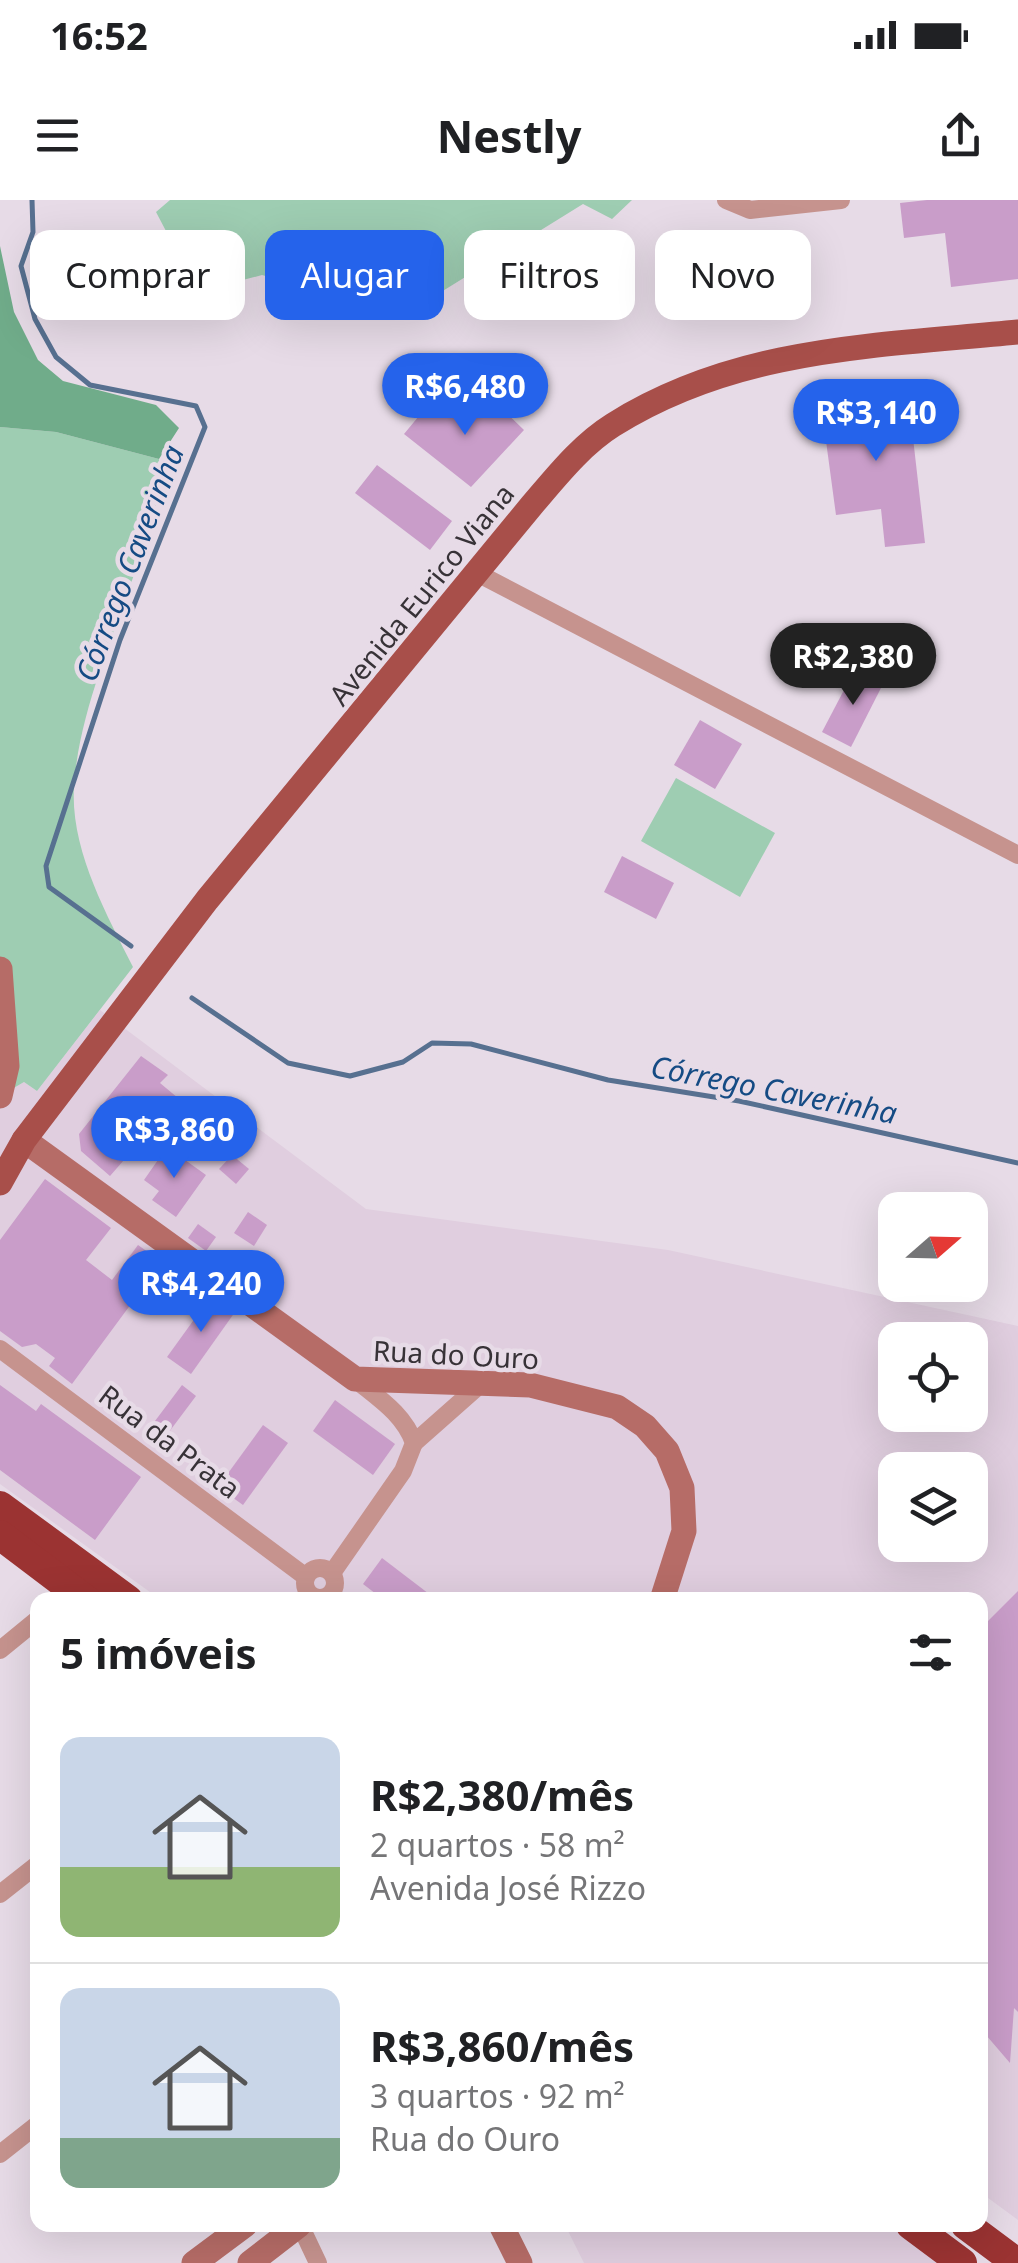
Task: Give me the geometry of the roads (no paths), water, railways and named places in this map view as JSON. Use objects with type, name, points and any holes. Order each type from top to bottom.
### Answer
[{"type":"highway","points":[[0,1506],[76,1590]]},
{"type":"highway","points":[[0,1534],[76,1590]]},
{"type":"highway","points":[[920,2232],[962,2263]]},
{"type":"highway","points":[[975,2232],[1017,2263]]},
{"type":"main road","name":"Avenida Eurico Viana","points":[[0,1183],[24,1140],[207,900],[569,463],[612,426],[704,380],[806,352],[1018,332]]},
{"type":"main road","name":"Avenida Eurico Viana","points":[[0,1160],[24,1140]]},
{"type":"street","points":[[726,200],[750,210],[841,200]]},
{"type":"street","points":[[478,574],[1018,855]]},
{"type":"street","points":[[0,969],[8,1066],[0,1096]]},
{"type":"street","name":"Rua do Ouro","points":[[24,1140],[354,1378],[440,1385],[530,1385],[617,1407],[646,1426],[667,1451],[682,1488],[684,1532],[665,1592]]},
{"type":"street","name":"Rua da Prata","points":[[0,1349],[306,1577]]},
{"type":"street","points":[[354,1378],[394,1410],[408,1426],[414,1443]]},
{"type":"street","points":[[308,1592],[306,1577],[318,1568],[337,1588],[404,1472],[414,1443],[483,1382]]},
{"type":"street","points":[[0,1650],[30,1626]]},
{"type":"street","points":[[0,1894],[30,1870]]},
{"type":"street","points":[[0,2154],[30,2130]]},
{"type":"street","points":[[194,2263],[235,2232]]},
{"type":"street","points":[[250,2263],[291,2232]]},
{"type":"street","points":[[303,2232],[318,2263]]},
{"type":"street","points":[[505,2232],[520,2263]]},
{"type":"waterway","name":"Córrego Caverinha","points":[[32,200],[33,232],[21,266],[35,319],[56,357],[90,385],[196,406],[205,427],[120,640],[46,866],[49,887],[131,946]]},
{"type":"waterway","name":"Córrego Caverinha","points":[[192,998],[288,1063],[350,1076],[403,1062],[432,1043],[471,1044],[608,1080],[739,1101],[1018,1163]]}]
